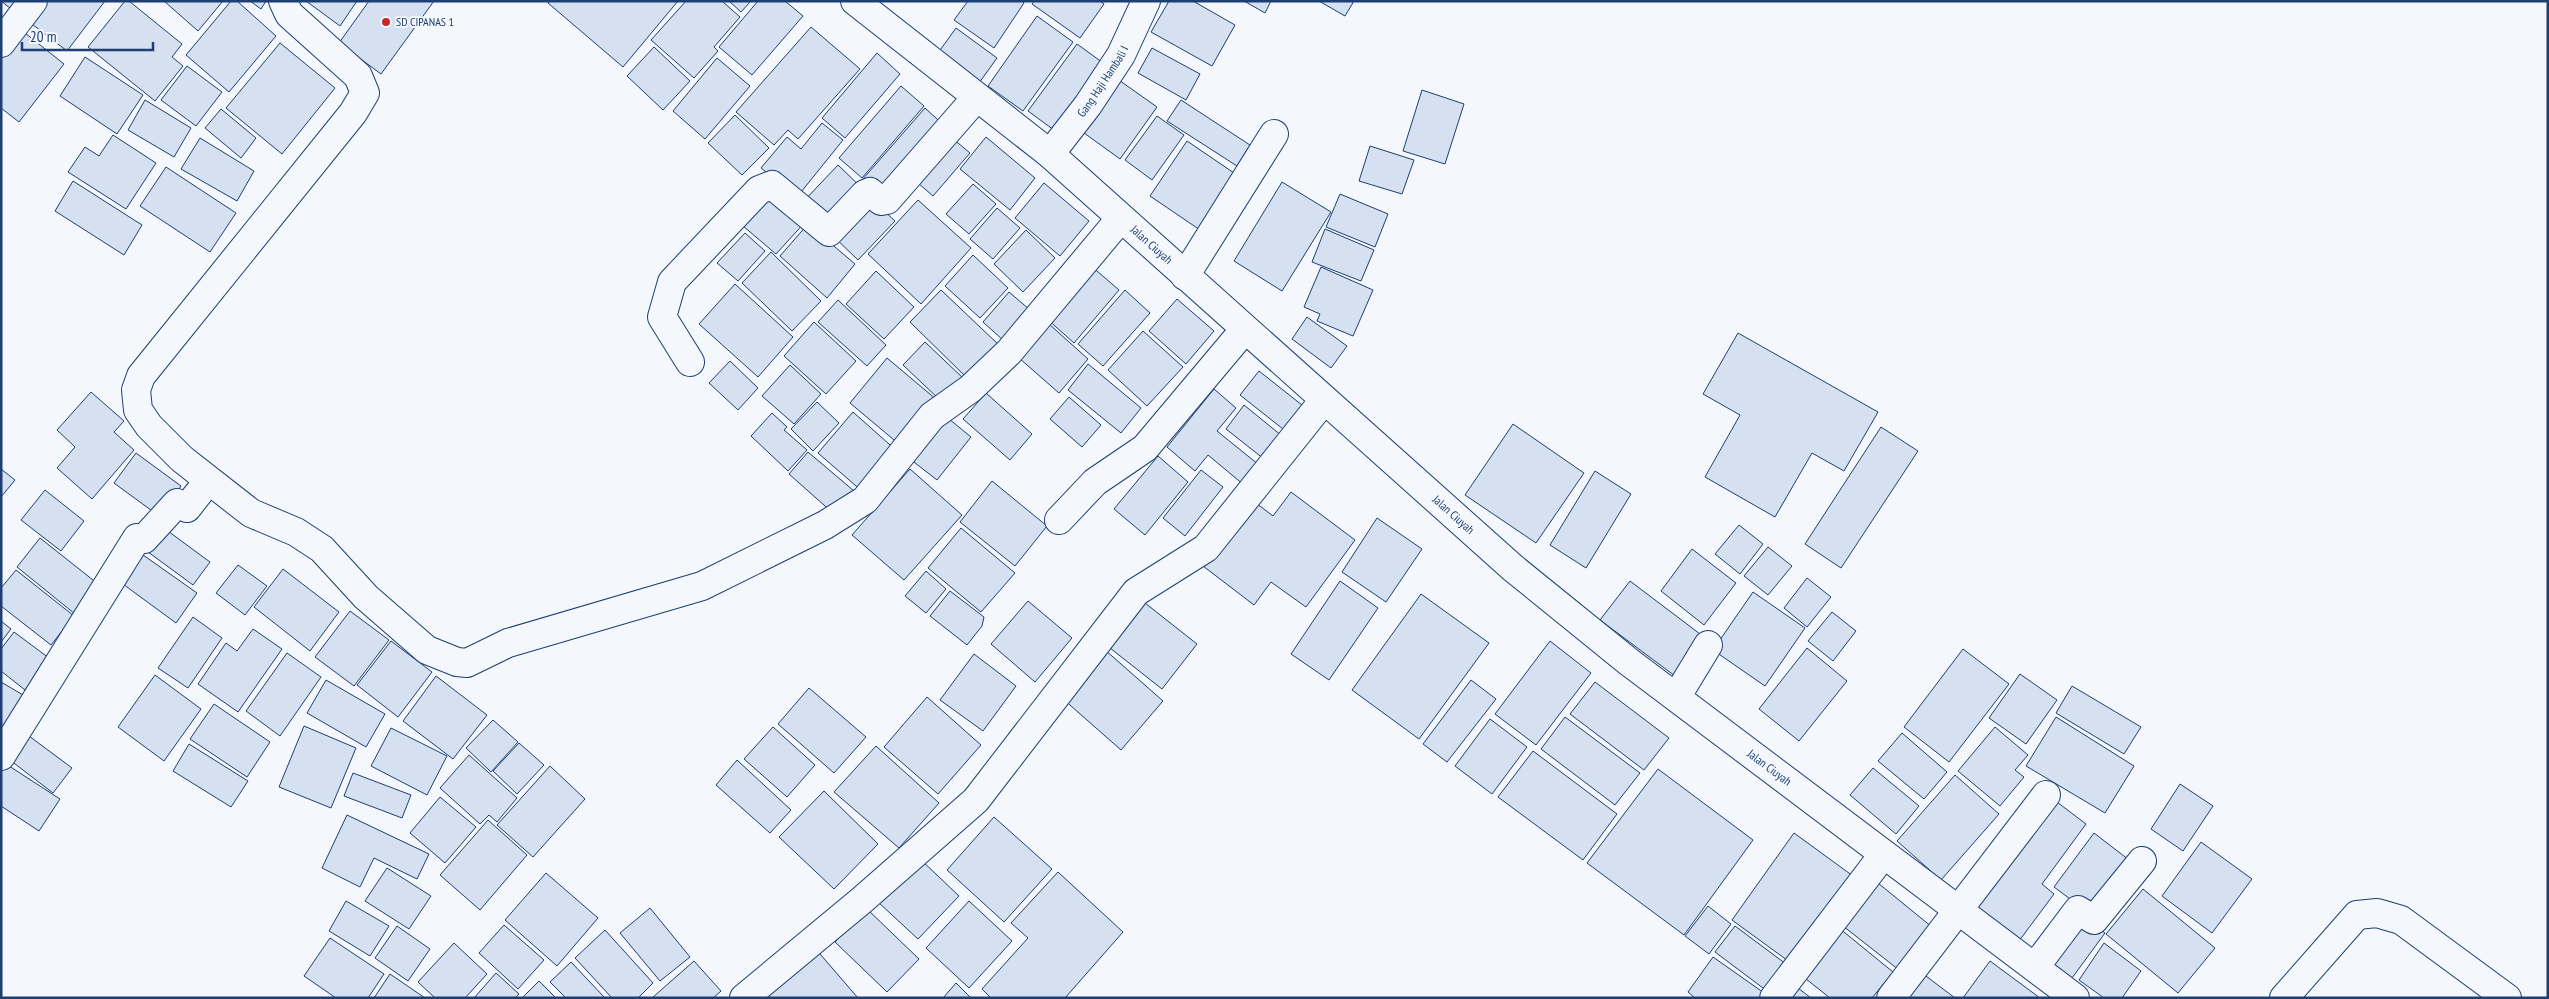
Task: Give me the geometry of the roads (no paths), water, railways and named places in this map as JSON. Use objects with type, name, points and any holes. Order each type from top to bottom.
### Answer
[{"type":"street","points":[[1,44],[33,1]]},
{"type":"street","points":[[283,1],[289,14],[358,76],[365,93],[352,113],[141,376],[136,390],[138,410],[149,426],[208,481],[251,513],[296,532],[322,550],[366,597],[426,650],[457,662],[467,662],[508,643],[702,586],[825,525],[865,500],[932,416],[970,389],[1009,352],[1120,219]]},
{"type":"street","name":"Jalan Ciuyah","points":[[855,1],[976,98],[1050,154],[1120,219],[1513,568],[1629,662],[1677,696],[1883,855],[2075,998]]},
{"type":"street","name":"Gang Haji Hambali I","points":[[1050,154],[1088,105],[1121,55],[1146,1]]},
{"type":"street","points":[[690,362],[662,317],[672,282],[759,190],[772,185],[829,232],[865,194],[870,192],[881,201],[887,200],[976,98]]},
{"type":"street","points":[[1185,276],[1274,134]]},
{"type":"street","points":[[1059,520],[1096,482],[1145,448],[1245,329]]},
{"type":"street","points":[[744,998],[862,900],[976,800],[1136,592],[1206,548],[1324,400]]},
{"type":"street","points":[[1,756],[137,538],[144,539],[177,503],[187,508],[208,481]]},
{"type":"street","points":[[1677,696],[1708,645]]},
{"type":"street","points":[[1892,998],[2046,794]]},
{"type":"street","points":[[1774,998],[1883,855]]},
{"type":"street","points":[[2035,967],[2078,910],[2094,920],[2142,861]]},
{"type":"street","points":[[2284,998],[2357,916],[2377,913],[2401,920],[2507,998]]},
{"type":"place","name":"SD CIPANAS 1","points":[[386,22]]}]
